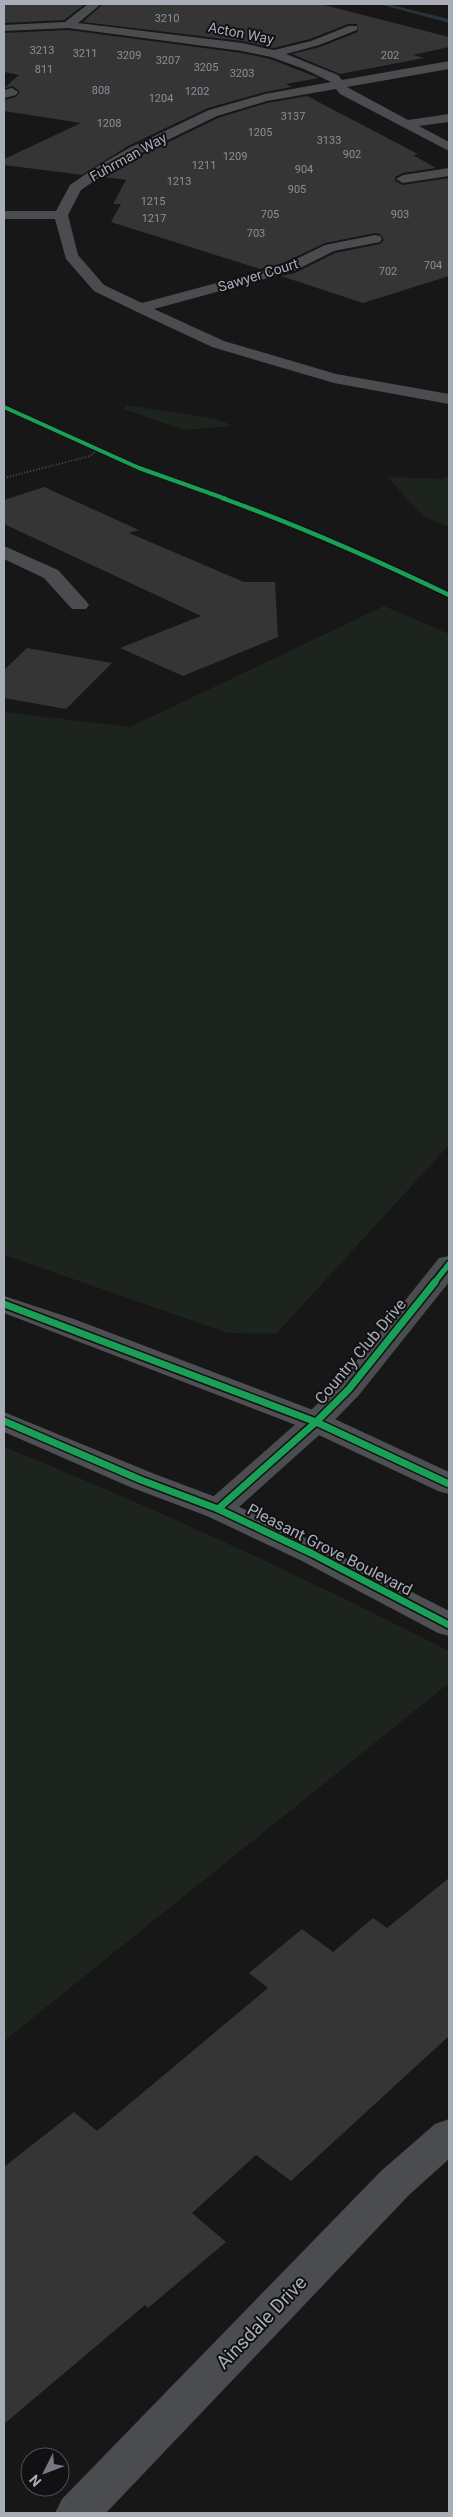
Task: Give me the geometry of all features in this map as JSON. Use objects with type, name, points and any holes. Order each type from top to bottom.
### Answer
[{"type":"main road","points":[[4,1304],[73,1328],[316,1422],[449,1484]]},
{"type":"main road","name":"Pleasant Grove Boulevard","points":[[4,1421],[141,1480],[218,1510],[313,1554],[449,1625]]},
{"type":"street","points":[[68,25],[95,4]]},
{"type":"street","name":"Acton Way","points":[[4,28],[68,25],[194,39],[274,54],[334,78],[344,91],[449,147]]},
{"type":"street","points":[[274,54],[315,44],[354,28]]},
{"type":"street","name":"Fuhrman Way","points":[[60,215],[75,188],[98,172],[192,122],[241,104],[449,65]]},
{"type":"street","points":[[406,124],[449,118]]},
{"type":"street","points":[[403,179],[449,172]]},
{"type":"street","points":[[4,215],[60,215],[71,256],[98,288],[218,344],[334,378],[449,399]]},
{"type":"street","name":"Sawyer Court","points":[[140,308],[289,268],[330,248],[375,239]]},
{"type":"street","points":[[431,397],[443,383]]},
{"type":"street","points":[[4,552],[51,574],[79,605]]},
{"type":"street","name":"Country Club Drive","points":[[218,1510],[316,1422],[349,1389],[449,1264]]},
{"type":"street","name":"Ainsdale Drive","points":[[77,2513],[395,2183],[449,2135]]},
{"type":"path","points":[[4,478],[90,456],[95,448],[106,453]]},
{"type":"shaded area","points":[[126,405],[216,419],[234,426],[184,430],[124,409]]},
{"type":"shaded area","points":[[449,475],[449,527],[423,516],[387,477],[443,479]]},
{"type":"shaded area","points":[[384,606],[449,634],[449,1145],[276,1334],[228,1333],[4,1255],[4,712],[130,727]]},
{"type":"shaded area","points":[[4,1447],[117,1494],[229,1544],[449,1651],[449,1683],[4,2041]]},
{"type":"building","points":[[4,4],[85,4],[64,20],[4,23]]},
{"type":"building","points":[[103,4],[320,4],[449,37],[449,47],[413,55],[424,58],[340,74],[292,54],[320,47],[358,32],[357,24],[348,24],[310,39],[274,48],[242,41],[83,22]]},
{"type":"building","points":[[68,30],[242,53],[270,59],[319,78],[286,84],[291,87],[265,92],[208,108],[128,146],[82,175],[4,165],[4,159],[81,123],[4,111],[4,100],[16,97],[20,92],[13,86],[4,88],[19,75],[4,72],[4,33]]},
{"type":"building","points":[[307,96],[418,154],[413,155],[436,168],[403,173],[395,177],[395,181],[403,185],[449,178],[449,276],[363,303],[281,276],[295,273],[335,253],[380,244],[384,240],[380,234],[375,233],[325,243],[283,263],[260,269],[111,222],[121,204],[113,204],[126,180],[104,177],[140,156],[218,118],[267,103]]},
{"type":"building","points":[[44,487],[139,530],[129,533],[244,582],[275,582],[278,637],[183,676],[120,648],[201,616],[4,524],[4,500]]},
{"type":"building","points":[[27,648],[112,663],[66,709],[4,698],[4,670]]},
{"type":"building","points":[[449,1878],[449,2036],[291,2181],[256,2155],[192,2213],[226,2242],[148,2308],[145,2305],[4,2424],[4,2167],[74,2112],[97,2131],[268,1988],[249,1973],[302,1929],[333,1952],[373,1918],[387,1928]]},
{"type":"waterway","points":[[382,4],[449,21]]},
{"type":"cycle path","points":[[4,407],[139,468],[296,524],[359,551],[449,595]]},
{"type":"cycle path","points":[[218,1509],[316,1422],[349,1389],[449,1264]]},
{"type":"cycle path","points":[[4,1304],[64,1325],[316,1422],[449,1484]]},
{"type":"cycle path","points":[[4,1421],[141,1480],[218,1509],[313,1554],[449,1625]]}]
